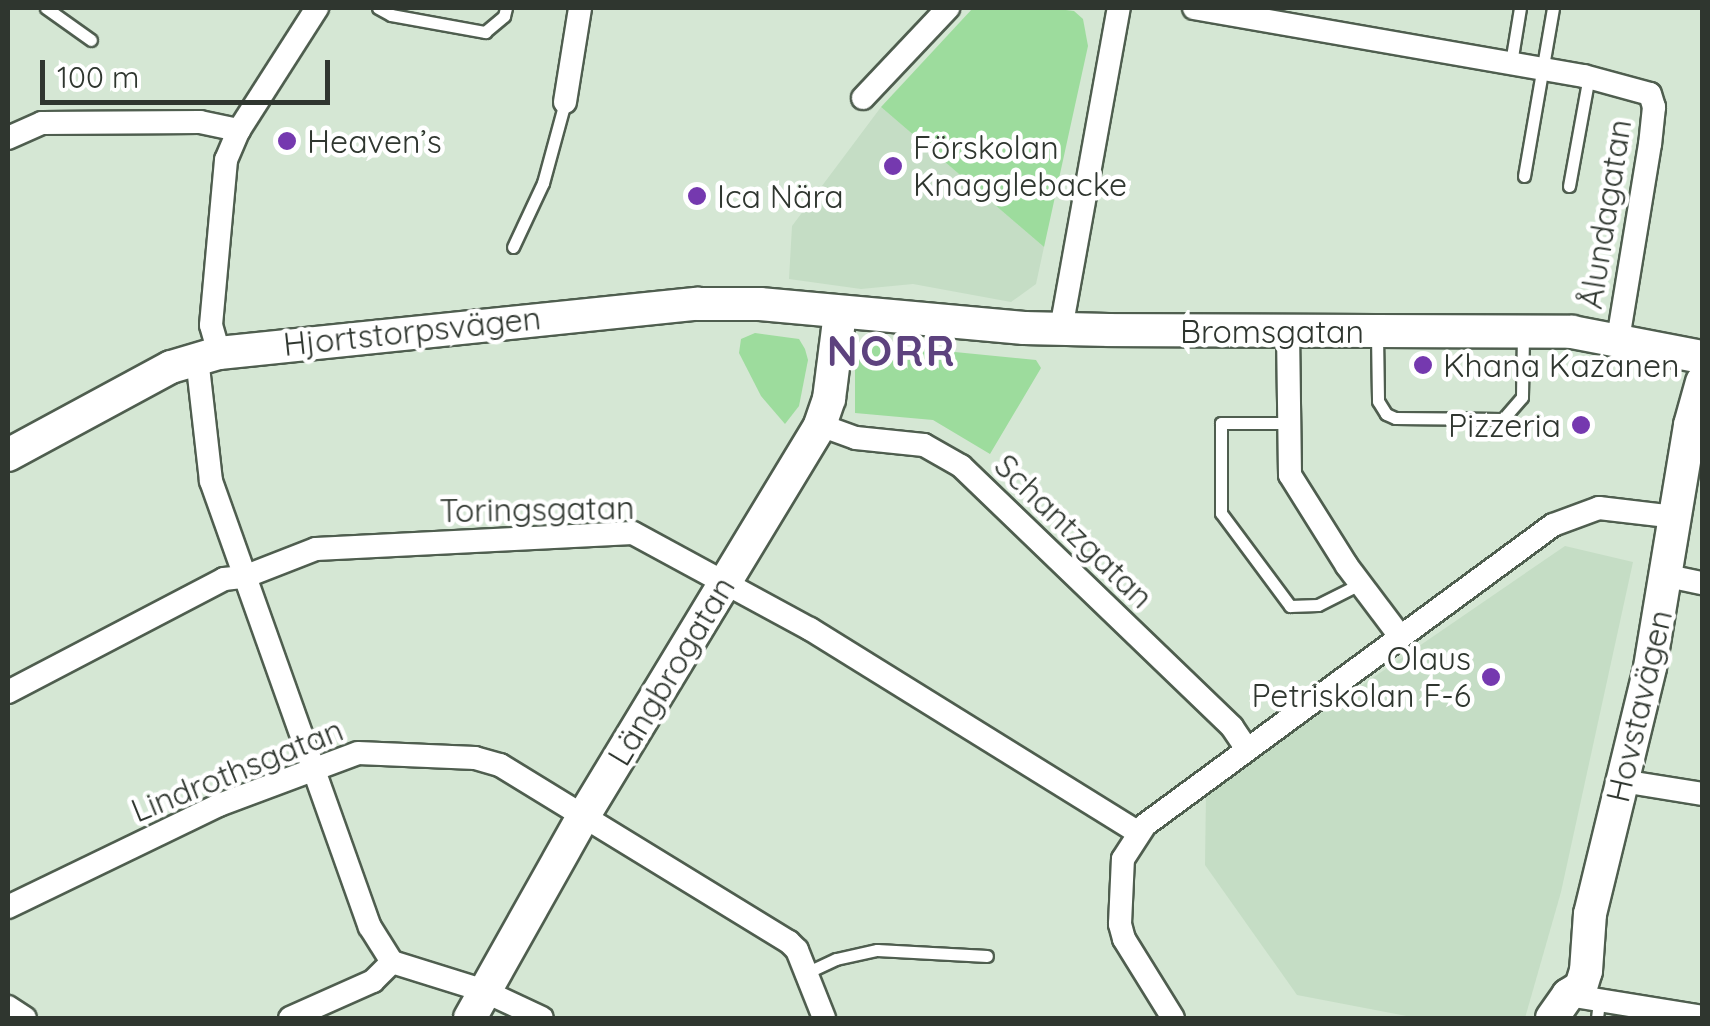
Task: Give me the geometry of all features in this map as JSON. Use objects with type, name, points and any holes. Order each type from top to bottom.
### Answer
[{"type":"street","points":[[316,8],[239,130],[226,160],[208,356],[210,480],[370,927],[392,962],[476,1004],[542,1018]]},
{"type":"street","points":[[565,102],[580,8]]},
{"type":"street","points":[[863,98],[948,8]]},
{"type":"street","points":[[1062,329],[1118,8]]},
{"type":"street","points":[[1194,8],[1589,76]]},
{"type":"street","name":"Ålundagatan","points":[[1589,76],[1644,90],[1652,98],[1650,144],[1618,339]]},
{"type":"street","points":[[8,138],[42,123],[57,122],[200,122],[239,130]]},
{"type":"street","name":"Hjortstorpsvägen","points":[[8,455],[141,382],[208,356],[698,304],[760,304],[840,313]]},
{"type":"street","name":"Bromsgatan","points":[[840,313],[1062,329],[1523,330],[1618,339],[1702,358]]},
{"type":"street","name":"Längbrogatan","points":[[476,1004],[583,817],[820,425],[829,399],[840,313]]},
{"type":"street","points":[[1288,331],[1290,475],[1296,490],[1360,584],[1400,635]]},
{"type":"street","name":"Hovstavägen","points":[[1579,1008],[1590,914],[1668,576],[1690,425],[1702,382]]},
{"type":"street","name":"Schantzgatan","points":[[820,425],[856,438],[924,445],[961,466],[1232,727],[1247,749]]},
{"type":"street","points":[[1173,1018],[1124,939],[1120,924],[1123,859],[1139,833],[1400,635],[1576,514],[1599,508],[1676,517]]},
{"type":"street","name":"Toringsgatan","points":[[8,692],[224,579],[244,577],[316,550],[633,533],[725,580],[1139,833]]},
{"type":"street","points":[[1668,576],[1702,583]]},
{"type":"street","name":"Lindrothsgatan","points":[[8,907],[218,805],[312,768],[358,754],[475,758],[500,765],[788,942],[824,1018]]},
{"type":"street","points":[[1622,781],[1702,794]]},
{"type":"street","points":[[290,1018],[373,981],[392,962]]},
{"type":"street","points":[[8,1007],[26,1018]]},
{"type":"street","points":[[1579,1008],[1702,1017]]},
{"type":"lane","points":[[46,8],[92,40]]},
{"type":"lane","points":[[378,8],[391,15],[485,32],[504,16],[506,8]]},
{"type":"lane","points":[[1510,62],[1520,8]]},
{"type":"lane","points":[[1524,176],[1553,8]]},
{"type":"lane","points":[[1569,186],[1589,76]]},
{"type":"lane","points":[[513,247],[543,183],[565,102]]},
{"type":"lane","points":[[1378,330],[1378,401],[1386,414],[1503,419],[1522,397],[1523,330]]},
{"type":"lane","points":[[1289,423],[1221,422],[1221,513],[1290,606],[1318,604],[1360,584]]},
{"type":"lane","points":[[806,973],[836,959],[877,950],[987,956]]},
{"type":"shaded area","name":"Förskolan Knagglebacke","points":[[881,107],[1044,247],[1036,284],[1011,302],[913,284],[861,289],[789,279],[792,226]]},
{"type":"shaded area","name":"Olaus Petriskolan F-6","points":[[1565,546],[1633,562],[1561,892],[1525,1018],[1417,1018],[1297,995],[1205,865],[1206,792]]},
{"type":"green space","points":[[973,8],[1050,8],[1074,11],[1083,19],[1088,46],[1044,247],[881,107]]},
{"type":"green space","points":[[755,333],[799,339],[805,349],[808,360],[799,406],[785,424],[761,396],[739,353],[741,339]]},
{"type":"green space","points":[[874,344],[1036,360],[1041,368],[990,454],[933,420],[855,413],[855,362]]},
{"type":"place","name":"Heaven’s","points":[[287,141]]},
{"type":"place","name":"Förskolan Knagglebacke","points":[[893,166]]},
{"type":"place","name":"Ica Nära","points":[[697,196]]},
{"type":"place","name":"Khana Kazanen","points":[[1423,365]]},
{"type":"place","name":"Pizzeria","points":[[1581,425]]},
{"type":"place","name":"Olaus Petriskolan F-6","points":[[1491,677]]},
{"type":"district","name":"NORR","points":[[892,351]]}]
